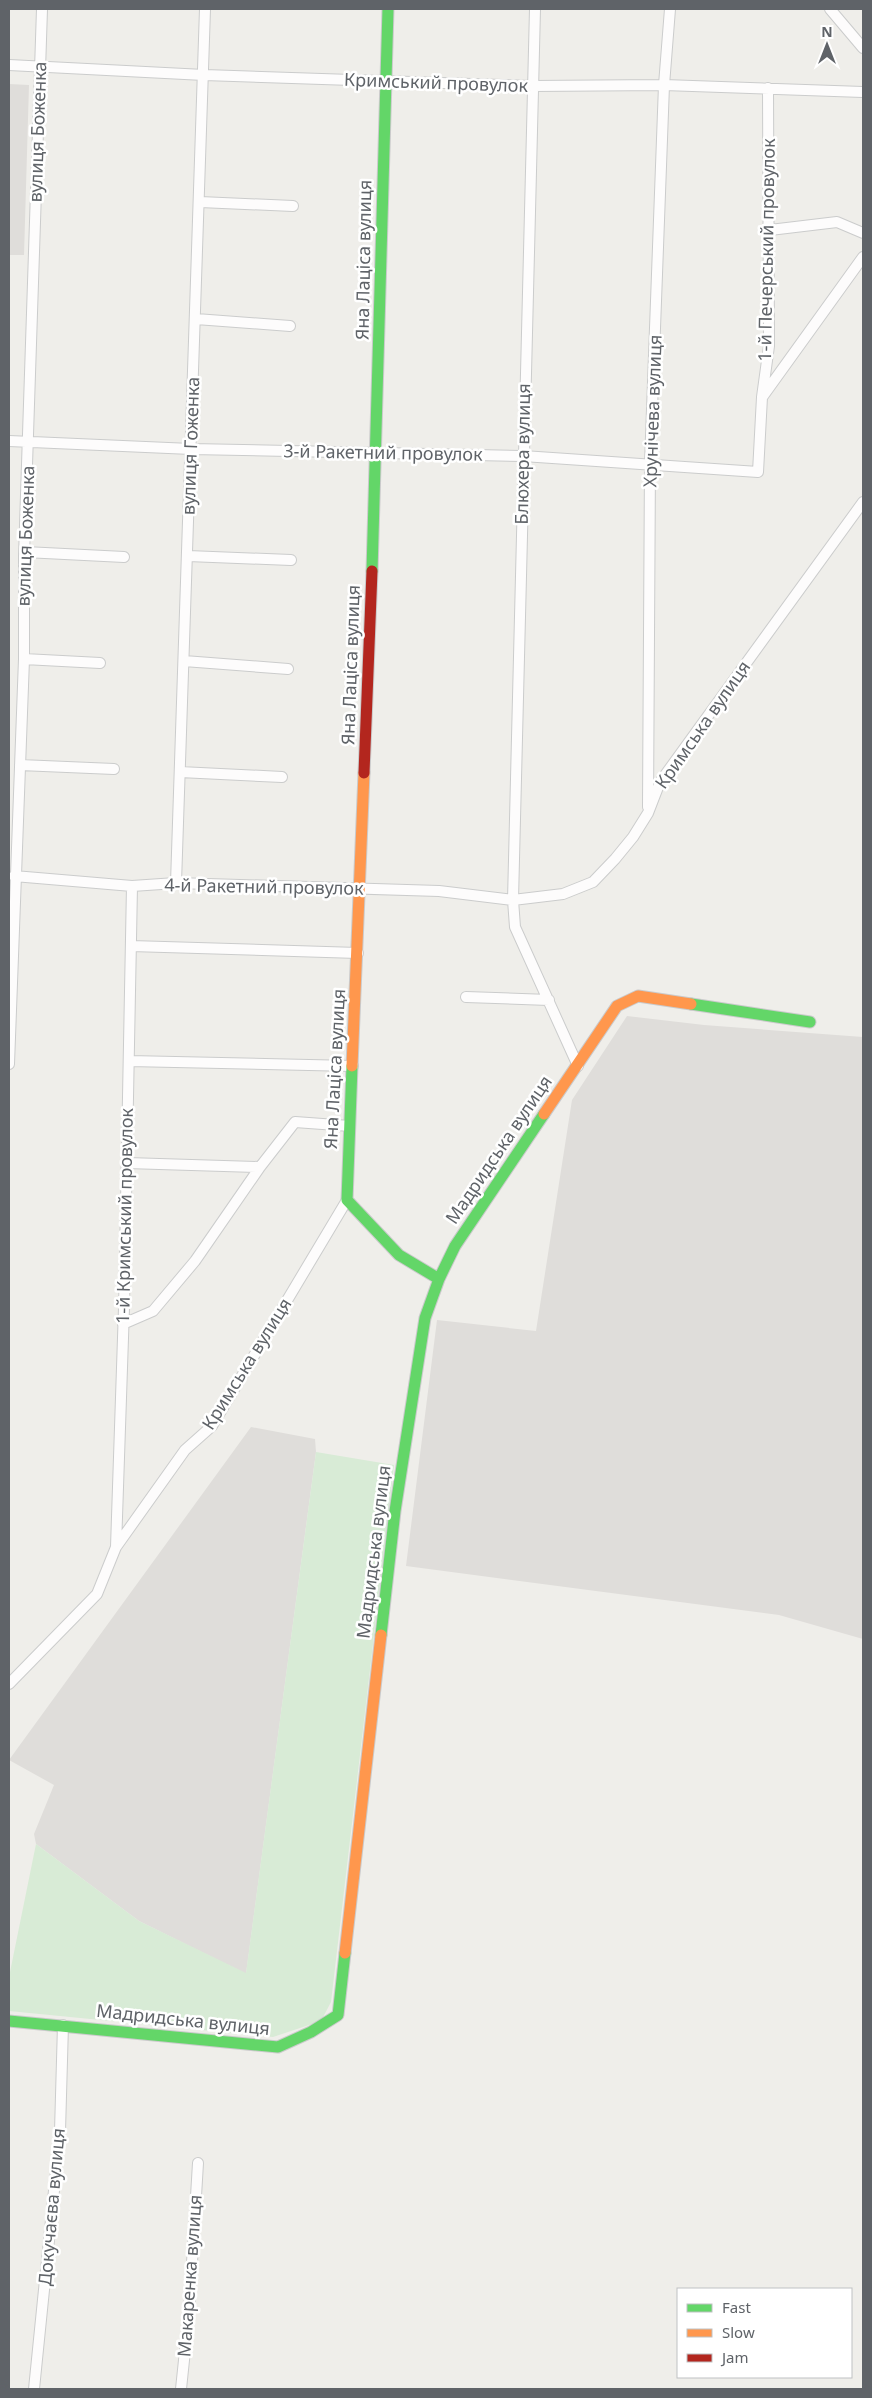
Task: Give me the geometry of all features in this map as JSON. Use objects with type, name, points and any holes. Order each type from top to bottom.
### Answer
[{"type":"street","name":"вулиця Боженка","points":[[9,1064],[14,876],[24,659],[25,552],[42,9]]},
{"type":"street","name":"вулиця Гоженка","points":[[176,883],[205,9]]},
{"type":"street","name":"Яна Лаціса вулиця","points":[[347,1200],[354,1066],[377,452],[388,9]]},
{"type":"street","name":"Блюхера вулиця","points":[[535,9],[513,900],[515,927],[578,1066]]},
{"type":"street","name":"Хрунічева вулиця","points":[[648,813],[650,463],[664,85],[670,9]]},
{"type":"street","points":[[830,9],[863,48]]},
{"type":"street","name":"Кримський провулок","points":[[9,65],[204,75],[532,86],[664,85],[863,92]]},
{"type":"street","name":"1-й Печерський провулок","points":[[758,472],[762,397],[769,346],[768,88]]},
{"type":"street","points":[[200,202],[294,206]]},
{"type":"street","points":[[770,230],[837,222],[863,233]]},
{"type":"street","points":[[762,397],[863,257]]},
{"type":"street","points":[[196,319],[290,326]]},
{"type":"street","name":"3-й Ракетний провулок","points":[[9,441],[191,449],[523,456],[650,463],[758,472]]},
{"type":"street","name":"Кримська вулиця","points":[[513,900],[563,894],[593,882],[633,836],[648,813],[660,782],[863,502]]},
{"type":"street","points":[[25,552],[124,557]]},
{"type":"street","points":[[188,556],[291,560]]},
{"type":"street","points":[[24,659],[100,663]]},
{"type":"street","points":[[184,661],[288,669]]},
{"type":"street","points":[[20,765],[114,769]]},
{"type":"street","points":[[180,772],[282,777]]},
{"type":"street","name":"4-й Ракетний провулок","points":[[14,876],[132,886],[176,883],[439,891],[513,900]]},
{"type":"street","name":"1-й Кримський провулок","points":[[116,1547],[127,1164],[132,886]]},
{"type":"street","points":[[131,946],[358,953]]},
{"type":"street","name":"Мадридська вулиця","points":[[9,2021],[278,2047],[311,2032],[338,2015],[395,1511],[425,1318],[439,1279],[455,1246],[617,1006],[638,996],[810,1022]]},
{"type":"street","points":[[466,997],[549,1000]]},
{"type":"street","points":[[129,1061],[354,1066]]},
{"type":"street","points":[[123,1324],[153,1311],[195,1261],[260,1167],[295,1122],[350,1126]]},
{"type":"street","points":[[127,1164],[260,1167]]},
{"type":"street","points":[[347,1200],[399,1255],[439,1279]]},
{"type":"street","name":"Кримська вулиця","points":[[9,1684],[97,1594],[116,1547],[185,1450],[212,1426],[347,1200]]},
{"type":"street","name":"Докучаєва вулиця","points":[[34,2389],[60,2131],[63,2025]]},
{"type":"street","name":"Макаренка вулиця","points":[[181,2389],[190,2303],[198,2163]]},
{"type":"shaded area","points":[[9,84],[29,85],[24,255],[9,255]]},
{"type":"shaded area","points":[[627,1016],[704,1025],[863,1037],[863,1639],[779,1615],[406,1566],[437,1320],[536,1331],[572,1100]]},
{"type":"shaded area","points":[[251,1427],[315,1439],[316,1452],[246,1974],[139,1921],[36,1844],[34,1834],[54,1785],[9,1760]]},
{"type":"green space","points":[[316,1452],[394,1465],[331,2002],[321,2021],[273,2037],[9,2011],[9,1977],[36,1844],[139,1921],[246,1973]]},
{"type":"traffic: fast","points":[[372,571],[388,9]]},
{"type":"traffic: fast","points":[[691,1004],[810,1022]]},
{"type":"traffic: fast","points":[[352,1066],[347,1200],[399,1255],[439,1279]]},
{"type":"traffic: fast","points":[[381,1635],[395,1511],[425,1318],[439,1279],[455,1246],[544,1114]]},
{"type":"traffic: fast","points":[[9,2021],[278,2047],[311,2032],[338,2015],[345,1953]]},
{"type":"traffic: slow","points":[[352,1066],[364,773]]},
{"type":"traffic: slow","points":[[544,1114],[617,1006],[638,996],[691,1004]]},
{"type":"traffic: slow","points":[[345,1953],[381,1635]]},
{"type":"traffic: jam","points":[[364,773],[372,571]]}]
